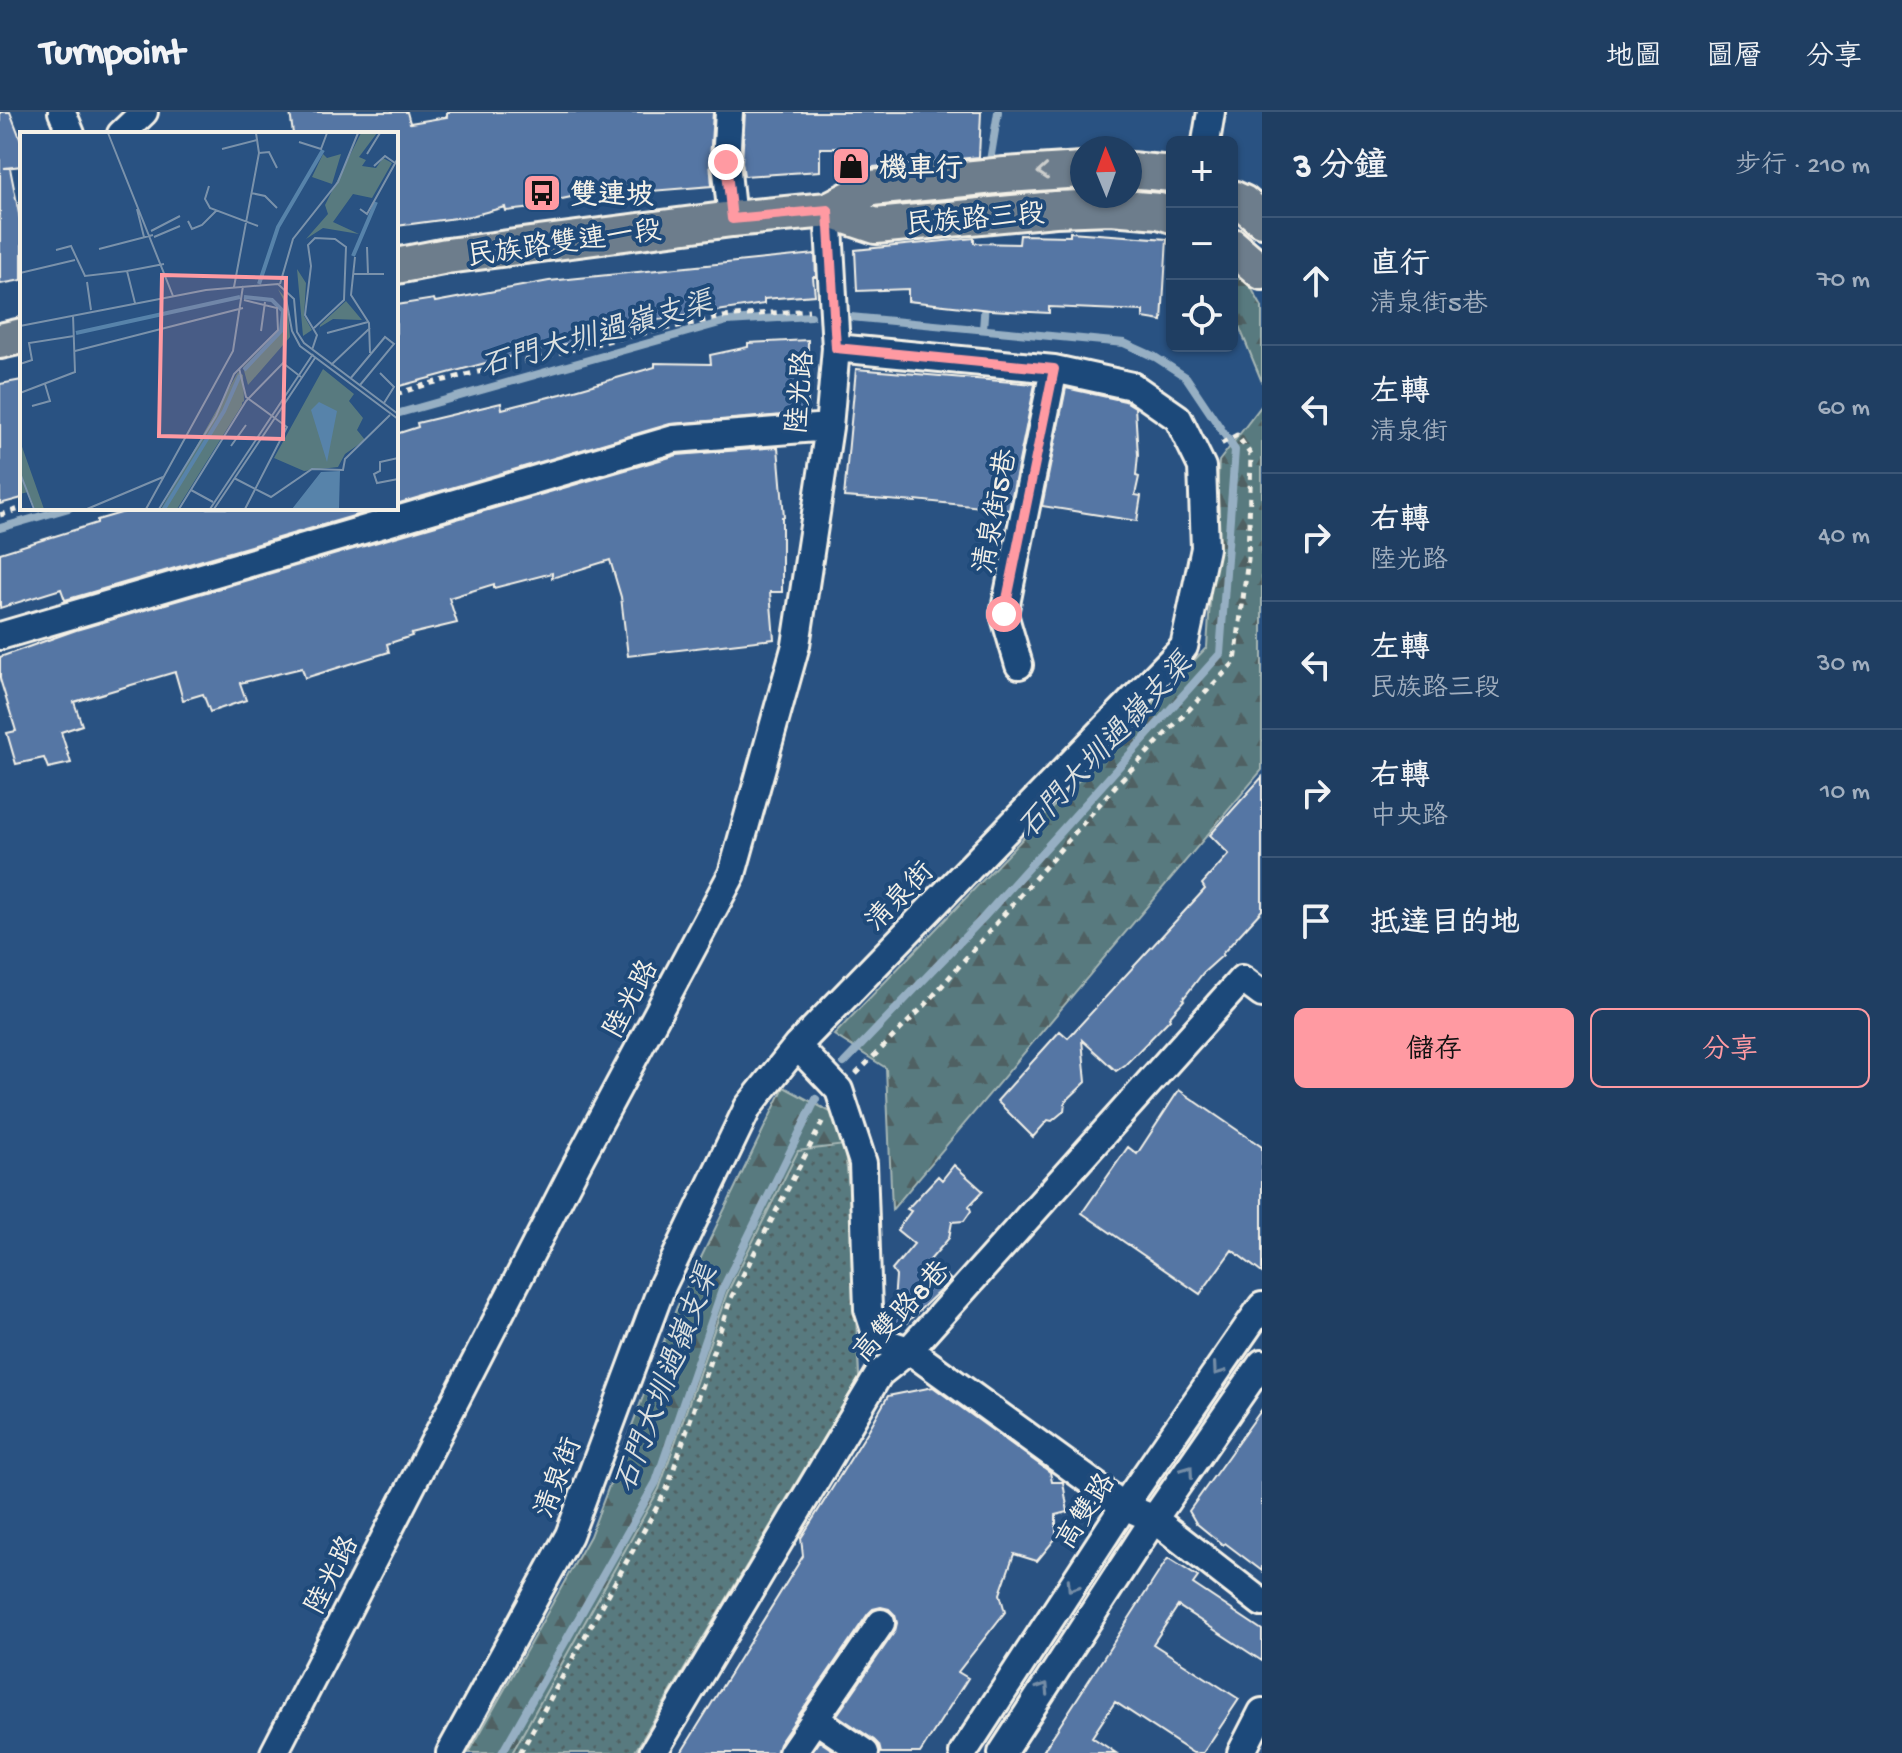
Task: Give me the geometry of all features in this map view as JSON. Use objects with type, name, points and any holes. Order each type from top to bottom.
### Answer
[{"type":"main road","name":"民族路三段","points":[[732,219],[828,210],[871,188],[1070,171]]},
{"type":"main road","points":[[1142,171],[1166,173]]},
{"type":"main road","points":[[1238,201],[1262,219]]},
{"type":"main road","name":"民族路三段","points":[[828,210],[876,226],[1055,209],[1111,207],[1166,213]]},
{"type":"main road","name":"民族路雙連一段","points":[[398,266],[447,256],[732,219]]},
{"type":"main road","points":[[1238,251],[1262,272]]},
{"type":"main road","points":[[0,341],[20,336]]},
{"type":"street","points":[[62,112],[70,132]]},
{"type":"street","points":[[123,132],[144,112]]},
{"type":"street","points":[[729,112],[726,162],[732,219]]},
{"type":"street","points":[[1207,136],[1211,112]]},
{"type":"street","name":"陸光路","points":[[274,1753],[577,1164],[732,874],[796,645],[829,427],[836,348],[828,210]]},
{"type":"street","name":"清泉街","points":[[450,1753],[569,1535],[662,1286],[748,1107],[797,1046],[1184,647],[1205,548],[1202,467],[1178,418],[1132,386],[1054,369],[836,348]]},
{"type":"street","name":"清泉街5巷","points":[[1019,665],[1004,614],[1054,369]]},
{"type":"street","points":[[0,636],[674,439],[829,427]]},
{"type":"street","name":"高雙路8巷","points":[[653,1753],[879,1374],[909,1350],[1242,979],[1262,994]]},
{"type":"street","points":[[797,1046],[839,1090],[863,1163],[868,1309],[878,1340],[909,1350],[1124,1506],[1154,1519],[1262,1603]]},
{"type":"street","name":"高雙路","points":[[963,1753],[1124,1506],[1262,1306]]},
{"type":"street","points":[[1002,1753],[1154,1519],[1262,1363]]},
{"type":"street","points":[[792,1753],[881,1623]]},
{"type":"street","points":[[1241,1753],[1262,1712]]},
{"type":"street","points":[[815,1719],[865,1753]]},
{"type":"path","points":[[398,393],[605,342],[723,317],[834,308]]},
{"type":"path","points":[[520,1753],[667,1489],[731,1298],[839,1090],[927,1003],[1117,784],[1235,662],[1248,559],[1251,455],[1237,435],[1220,445]]},
{"type":"path","points":[[0,515],[20,509]]},
{"type":"green space","points":[[1238,267],[1262,307],[1262,382],[1238,324]]},
{"type":"green space","points":[[1262,405],[1262,770],[892,1210],[886,1068],[834,1035],[1207,647],[1219,461]]},
{"type":"green space","points":[[784,1087],[838,1116],[850,1194],[859,1378],[605,1753],[469,1753],[590,1536],[677,1307]]},
{"type":"green space","points":[[844,1145],[850,1194],[859,1378],[634,1753],[512,1753],[659,1489],[727,1293],[798,1151]]},
{"type":"building","points":[[0,112],[10,112],[20,138],[20,166],[4,168],[10,168],[20,219],[20,280],[0,284]]},
{"type":"building","points":[[290,112],[407,112],[410,123],[447,117],[447,112],[713,112],[712,186],[639,192],[637,183],[543,203],[544,207],[506,211],[505,207],[471,216],[398,226],[398,132],[293,132]]},
{"type":"building","points":[[745,112],[981,112],[979,157],[852,169],[851,148],[820,148],[820,171],[744,176]]},
{"type":"building","points":[[1070,232],[1166,239],[1162,321],[1143,318],[1143,311],[1049,307],[1049,313],[990,310],[908,301],[908,289],[857,291],[855,250],[974,238],[974,243],[1019,244],[1020,235],[1070,236]]},
{"type":"building","points":[[815,254],[815,295],[764,299],[764,304],[630,324],[630,330],[508,357],[398,386],[398,305],[434,299],[435,302],[549,281]]},
{"type":"building","points":[[808,340],[808,413],[670,424],[398,503],[398,433],[418,427],[417,423],[501,403],[502,409],[655,367],[655,363],[711,364],[710,355],[748,347],[748,343]]},
{"type":"building","points":[[856,369],[1035,384],[1009,510],[916,500],[844,497]]},
{"type":"building","points":[[20,380],[20,499],[0,504],[0,384]]},
{"type":"building","points":[[1066,388],[1125,401],[1135,407],[1136,476],[1139,477],[1135,495],[1141,496],[1137,521],[1042,506]]},
{"type":"building","points":[[778,447],[784,517],[782,592],[770,592],[774,639],[628,656],[621,597],[610,560],[552,578],[552,573],[494,588],[494,584],[449,598],[457,623],[411,634],[387,644],[389,652],[305,678],[302,668],[240,683],[246,700],[210,712],[203,694],[183,700],[175,672],[74,702],[82,725],[61,732],[71,763],[48,768],[44,758],[16,764],[7,733],[16,731],[0,679],[0,657],[76,630],[677,455]]},
{"type":"building","points":[[131,510],[374,510],[65,600],[61,589],[0,608],[0,553],[97,523],[97,520]]},
{"type":"building","points":[[1262,777],[1262,910],[1203,973],[1170,1019],[1125,1065],[1116,1071],[1082,1040],[1086,1082],[1065,1102],[1064,1111],[1052,1121],[1048,1120],[1033,1137],[997,1101],[1060,1031],[1068,1038],[1205,889],[1202,884],[1229,854],[1210,835]]},
{"type":"building","points":[[1179,1090],[1262,1147],[1262,1273],[1232,1250],[1200,1294],[1082,1213],[1128,1147],[1137,1154]]},
{"type":"building","points":[[954,1165],[983,1191],[969,1206],[971,1211],[964,1221],[952,1222],[949,1238],[930,1260],[951,1280],[899,1330],[892,1328],[896,1276],[892,1270],[914,1244],[897,1230],[911,1211],[907,1209],[938,1176],[942,1180]]},
{"type":"building","points":[[933,1387],[1050,1472],[1052,1482],[1063,1482],[1068,1512],[1056,1515],[1056,1538],[1037,1561],[1014,1554],[1000,1594],[1005,1612],[958,1672],[968,1678],[920,1753],[881,1753],[874,1740],[837,1715],[895,1631],[895,1615],[881,1607],[868,1614],[779,1744],[776,1753],[681,1753],[803,1556],[801,1538],[888,1396]]},
{"type":"building","points":[[1262,1409],[1262,1571],[1196,1523],[1189,1511]]},
{"type":"building","points":[[1168,1558],[1198,1577],[1193,1584],[1262,1630],[1262,1661],[1178,1606],[1153,1644],[1239,1699],[1203,1753],[1193,1753],[1115,1702],[1092,1737],[1116,1753],[1042,1753]]},
{"type":"building","points":[[819,1741],[837,1753],[811,1753]]},
{"type":"waterway","points":[[989,167],[998,112]]},
{"type":"waterway","points":[[983,329],[985,302]]},
{"type":"waterway","name":"石門大圳過嶺支渠","points":[[398,413],[727,321],[811,316]]},
{"type":"waterway","name":"石門大圳過嶺支渠","points":[[840,316],[1124,343],[1155,357],[1186,377],[1235,450],[1220,654],[983,918],[844,1063]]},
{"type":"waterway","name":"石門大圳過嶺支渠","points":[[0,528],[62,510]]},
{"type":"waterway","name":"石門大圳過嶺支渠","points":[[502,1753],[656,1482],[722,1290],[816,1099]]},
{"type":"place","name":"機車行","points":[[851,166]]},
{"type":"place","name":"雙連坡","points":[[542,193]]},
{"type":"route","points":[[726,162],[732,219],[828,210],[836,348],[1054,369],[1004,614]]}]
